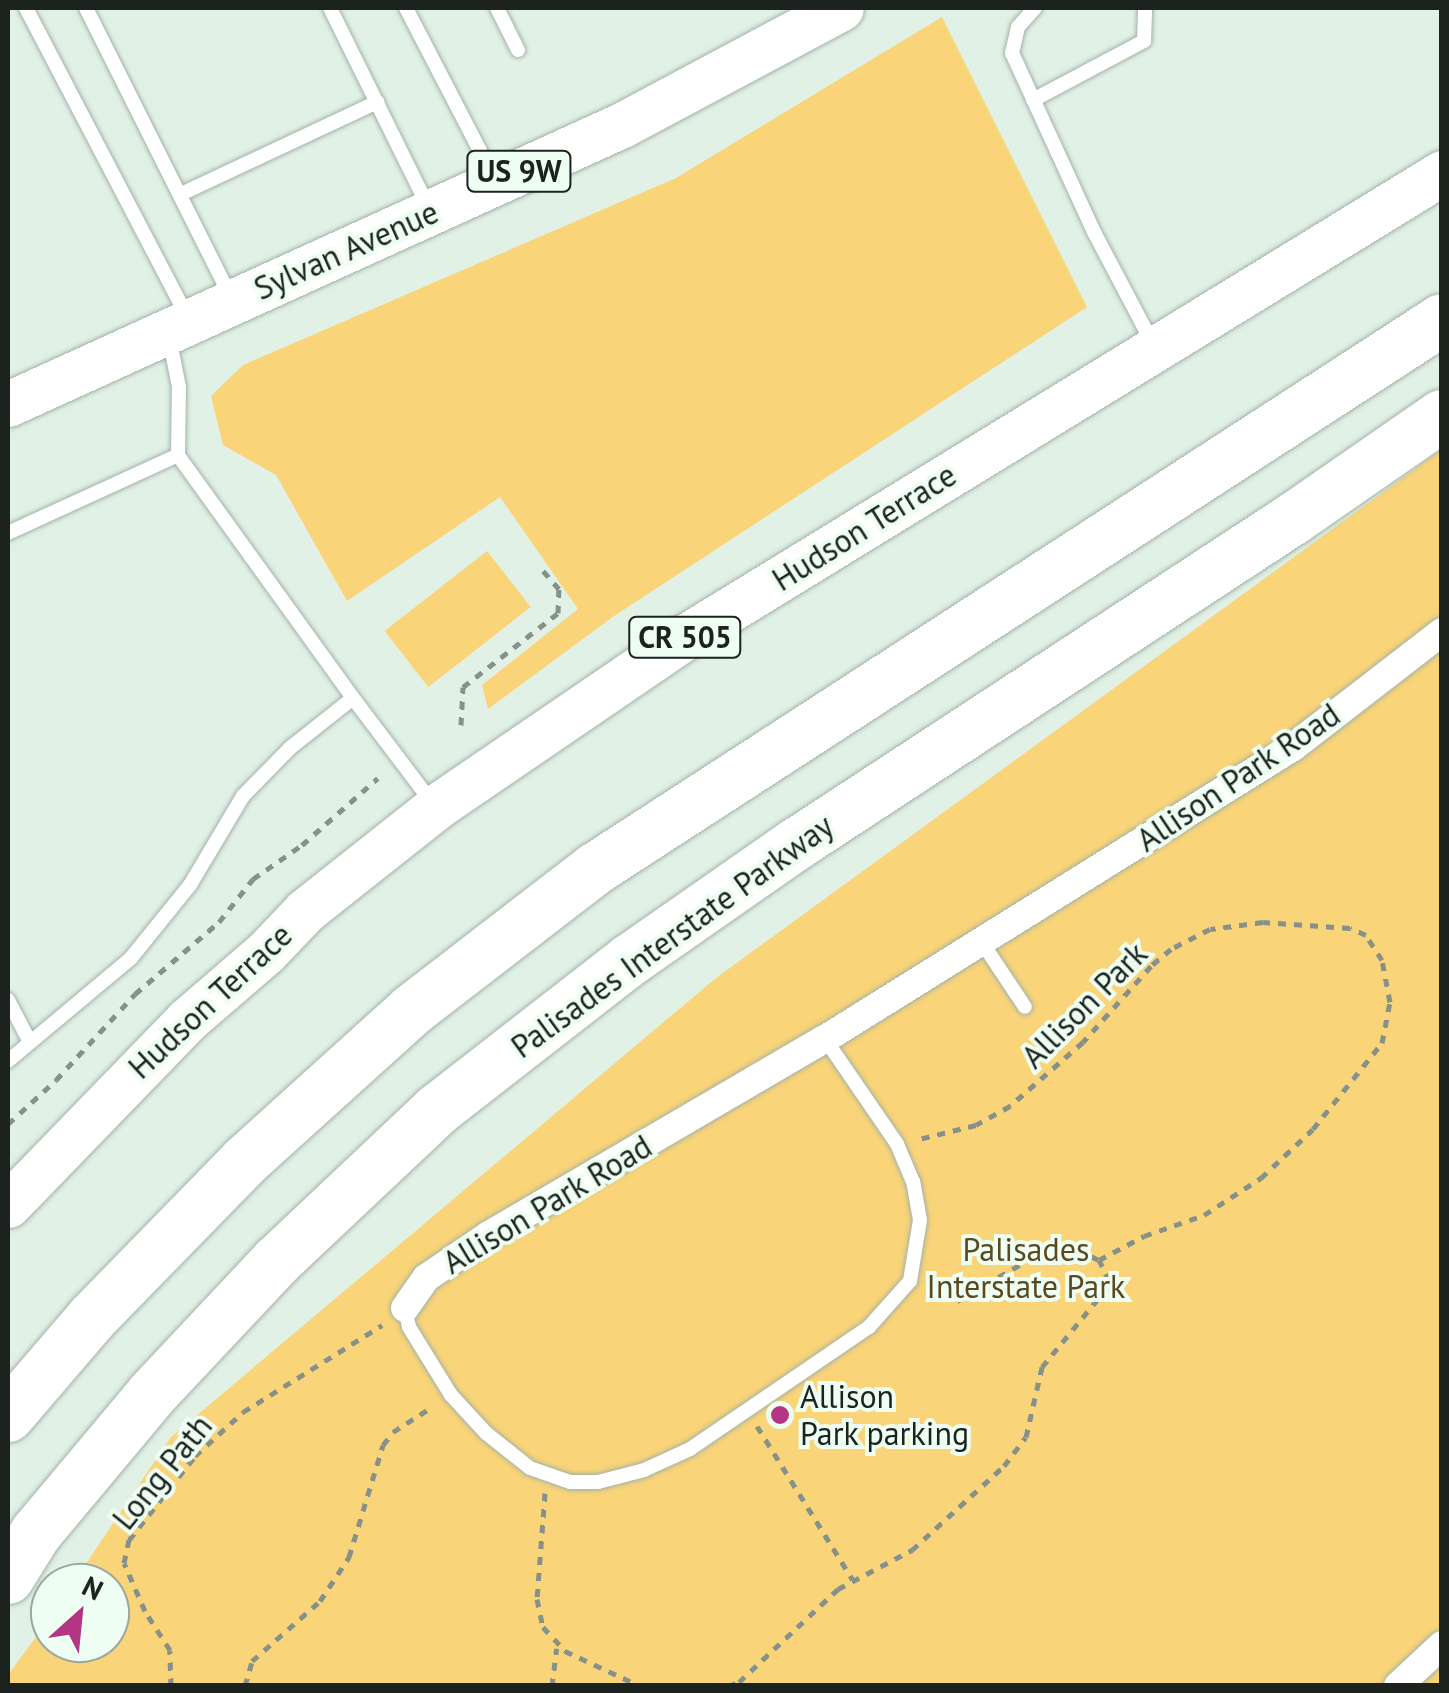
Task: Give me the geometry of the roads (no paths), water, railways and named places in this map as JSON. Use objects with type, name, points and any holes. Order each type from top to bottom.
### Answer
[{"type":"highway","points":[[8,1416],[104,1305],[245,1161],[412,1010],[595,869],[1442,320]]},
{"type":"highway","name":"Palisades Interstate Parkway","points":[[8,1578],[36,1533],[153,1393],[277,1261],[437,1110],[630,960],[794,845],[1292,520],[1442,416]]},
{"type":"main road","name":"Sylvan Avenue","points":[[8,404],[496,182],[723,74],[841,8]]},
{"type":"main road","name":"Hudson Terrace","points":[[8,1205],[186,1022],[266,952],[305,911],[436,807],[685,637],[1155,347],[1338,240],[1442,172]]},
{"type":"street","name":"Allison Park Road","points":[[405,1308],[426,1278],[489,1235],[825,1039],[1293,747],[1442,632]]},
{"type":"street","points":[[1398,1686],[1442,1644]]},
{"type":"lane","points":[[26,8],[178,326],[178,455],[436,807]]},
{"type":"lane","points":[[86,8],[232,302]]},
{"type":"lane","points":[[330,8],[430,212]]},
{"type":"lane","points":[[406,8],[496,182]]},
{"type":"lane","points":[[497,8],[518,50]]},
{"type":"lane","points":[[1035,8],[1012,40],[1012,53],[1155,347]]},
{"type":"lane","points":[[1032,100],[1144,40],[1144,8]]},
{"type":"lane","points":[[181,194],[377,102]]},
{"type":"lane","points":[[8,533],[178,455]]},
{"type":"lane","points":[[8,1060],[132,958],[190,885],[243,796],[290,748],[353,698]]},
{"type":"lane","points":[[982,941],[1025,1007]]},
{"type":"lane","points":[[8,1000],[30,1042]]},
{"type":"lane","points":[[405,1308],[409,1327],[452,1395],[510,1454],[546,1476],[598,1482],[644,1470],[690,1449],[869,1327],[910,1281],[920,1220],[913,1182],[898,1144],[825,1039]]},
{"type":"place","name":"Allison Park parking","points":[[780,1415]]},
{"type":"park label","name":"Palisades Interstate Park","points":[[1026,1268]]}]
